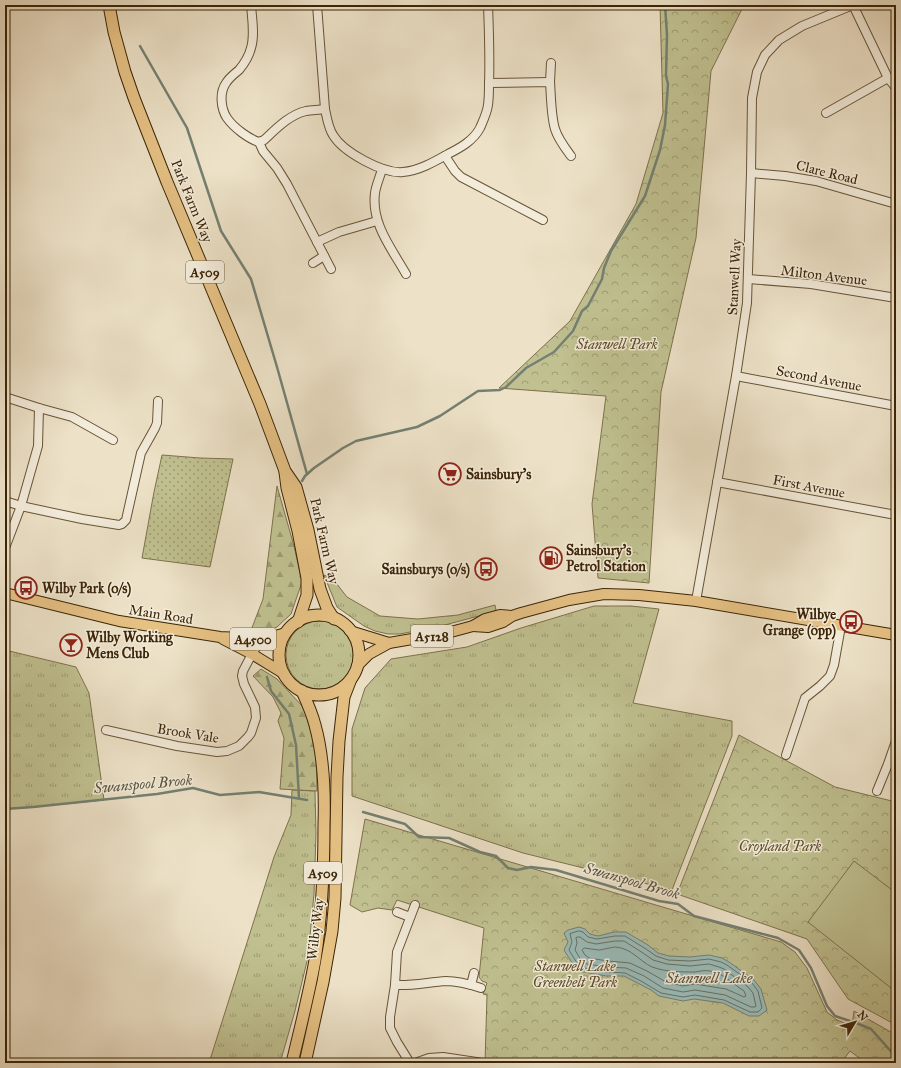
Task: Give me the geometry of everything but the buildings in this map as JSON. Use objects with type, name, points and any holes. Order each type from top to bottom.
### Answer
[{"type":"highway","name":"Park Farm Way","points":[[109,5],[114,32],[134,98],[167,182],[260,404],[285,471],[287,488],[307,578],[307,595],[298,622]]},
{"type":"highway","name":"Park Farm Way","points":[[285,471],[296,486],[308,530],[320,589],[327,608],[334,619]]},
{"type":"highway","points":[[312,616],[319,616],[334,619],[350,631],[357,644],[358,659],[357,666],[351,679],[346,685],[332,693],[317,695],[302,691],[288,681],[281,667],[279,653],[280,646],[286,633],[298,622],[312,616]]},
{"type":"highway","name":"Wilby Way","points":[[305,1063],[323,982],[332,931],[335,891],[339,741],[344,697],[351,679]]},
{"type":"highway","name":"Wilby Way","points":[[292,1063],[314,961],[320,914],[324,849],[324,806],[319,741],[311,711],[302,691]]},
{"type":"main road","name":"Main Road","points":[[5,593],[119,621],[220,637],[264,639],[286,633]]},
{"type":"main road","name":"A5128","points":[[357,666],[369,654],[389,643],[447,633],[473,626],[488,627],[503,622],[512,616],[570,600],[604,594],[696,601],[896,635]]},
{"type":"main road","name":"A5128","points":[[350,631],[389,643]]},
{"type":"main road","name":"Main Road","points":[[220,637],[284,673]]},
{"type":"street","points":[[251,5],[253,34],[251,48],[247,58],[239,69],[224,84],[221,94],[223,110],[228,118],[237,128],[252,140],[259,142],[264,140],[289,118],[298,114],[325,109]]},
{"type":"street","points":[[317,5],[325,109],[328,126],[339,144],[347,150],[382,169],[393,172],[404,172],[420,168],[445,156],[464,145],[479,129],[488,105],[488,5]]},
{"type":"street","points":[[853,5],[888,78],[896,88]]},
{"type":"street","name":"Stanwell Way","points":[[696,601],[736,376],[746,303],[748,279],[752,98],[757,72],[765,55],[779,40],[802,26],[853,5]]},
{"type":"street","points":[[551,63],[550,82],[555,129],[571,156]]},
{"type":"street","points":[[826,113],[888,78]]},
{"type":"street","points":[[489,83],[550,82]]},
{"type":"street","points":[[259,142],[263,151],[277,168],[287,184],[331,269]]},
{"type":"street","points":[[445,156],[454,171],[461,177],[542,220]]},
{"type":"street","points":[[382,169],[375,193],[377,221],[383,235],[406,274]]},
{"type":"street","name":"Clare Road","points":[[751,173],[816,181],[896,204]]},
{"type":"street","points":[[317,242],[339,232],[377,221]]},
{"type":"street","points":[[313,263],[324,256]]},
{"type":"street","name":"Milton Avenue","points":[[748,279],[811,284],[896,298]]},
{"type":"street","name":"Second Avenue","points":[[736,376],[896,406]]},
{"type":"street","points":[[5,397],[72,417],[113,440]]},
{"type":"street","points":[[5,501],[21,506],[82,519],[119,525],[122,524],[127,515],[142,453],[156,428],[158,401]]},
{"type":"street","points":[[5,548],[21,506],[38,446],[39,408]]},
{"type":"street","name":"First Avenue","points":[[717,482],[896,515]]},
{"type":"street","points":[[786,755],[805,698],[830,676],[834,664],[840,626]]},
{"type":"street","name":"Brook Vale","points":[[106,730],[201,750],[222,752],[234,749],[252,733],[256,722],[255,707],[244,684],[242,676],[254,650],[264,639]]},
{"type":"street","points":[[877,791],[892,764],[896,741]]},
{"type":"street","points":[[410,1063],[390,1028],[390,1017],[395,985],[397,952],[415,905]]},
{"type":"street","points":[[396,912],[410,917]]},
{"type":"street","points":[[471,985],[474,973]]},
{"type":"street","points":[[395,985],[410,986],[446,981],[459,982],[481,988]]},
{"type":"street","points":[[415,1063],[429,1058],[443,1057],[483,1062]]},
{"type":"green space","name":"Stanwell Park","points":[[660,5],[744,5],[711,71],[696,238],[661,392],[649,583],[598,578],[592,504],[606,396],[499,388],[570,321],[636,204],[663,113]]},
{"type":"green space","points":[[162,455],[233,459],[210,567],[142,558]]},
{"type":"green space","points":[[277,486],[294,546],[302,582],[291,614],[277,627],[262,633],[250,633],[263,599]]},
{"type":"green space","points":[[324,575],[333,579],[347,597],[380,616],[418,619],[458,615],[495,605],[496,610],[490,613],[441,626],[400,634],[388,634],[375,631],[364,626],[337,607]]},
{"type":"green space","points":[[594,606],[631,606],[659,609],[633,703],[732,721],[732,736],[672,890],[523,853],[352,796],[352,729],[365,688],[391,659],[467,647],[521,628]]},
{"type":"green space","points":[[313,621],[327,621],[339,626],[349,636],[354,648],[354,662],[349,674],[339,684],[327,689],[313,689],[301,684],[291,674],[286,662],[286,648],[291,636],[301,626]]},
{"type":"green space","points":[[5,650],[76,667],[89,693],[104,800],[5,809]]},
{"type":"green space","points":[[261,669],[277,679],[304,708],[316,749],[317,791],[280,789],[284,738],[278,721],[281,713],[273,697],[253,676]]},
{"type":"green space","name":"Croyland Park","points":[[739,735],[835,787],[896,802],[896,1025],[848,999],[807,939],[677,894]]},
{"type":"green space","points":[[292,790],[315,791],[316,834],[314,894],[308,957],[295,1011],[280,1063],[209,1063],[274,857],[291,815]]},
{"type":"green space","name":"Stanwell Lake Greenbelt Park","points":[[365,819],[781,942],[795,952],[807,968],[827,1012],[837,1020],[852,1026],[854,1011],[896,1035],[896,1063],[866,1063],[850,1051],[841,1063],[485,1063],[487,995],[483,994],[487,983],[482,981],[479,977],[484,928],[397,900],[392,910],[378,908],[362,912],[350,905]]},
{"type":"green space","points":[[854,861],[896,893],[896,992],[808,922]]},
{"type":"water","name":"Stanwell Lake","points":[[579,927],[585,929],[590,934],[598,936],[614,932],[626,932],[648,945],[658,953],[669,956],[690,957],[709,955],[722,958],[754,980],[761,989],[767,1010],[759,1016],[749,1016],[723,1003],[694,999],[683,1001],[659,996],[651,990],[624,976],[606,976],[583,972],[574,966],[564,950],[568,942],[564,933],[568,930]]},
{"type":"waterway","points":[[302,481],[314,468],[356,441],[417,427],[440,416],[478,391],[500,390],[506,387],[526,368],[554,352],[573,331],[582,311],[588,306],[602,279],[604,268],[611,251],[645,196],[660,150],[665,125],[668,84],[666,76],[667,35],[665,5]]},
{"type":"waterway","points":[[140,46],[187,128],[221,231],[251,279],[307,474]]},
{"type":"waterway","points":[[267,677],[271,691],[289,714],[296,745],[299,798]]},
{"type":"waterway","name":"Swanspool Brook","points":[[5,809],[157,794],[193,788],[220,795],[259,792],[307,800]]},
{"type":"waterway","name":"Swanspool Brook","points":[[363,812],[405,824],[419,837],[449,838],[480,852],[496,856],[508,868],[517,870],[531,867],[556,870],[659,901],[678,904],[694,916],[778,938],[799,950],[811,968],[827,1006],[835,1016],[871,1029],[896,1057]]},
{"type":"place","name":"Sainsbury's","points":[[450,474]]},
{"type":"place","name":"Sainsbury's Petrol Station","points":[[551,558]]},
{"type":"place","name":"Sainsburys (o/s)","points":[[486,569]]},
{"type":"place","name":"Wilby Park (o/s)","points":[[26,588]]},
{"type":"place","name":"Wilbye Grange (opp)","points":[[851,622]]},
{"type":"place","name":"Wilby Working Mens Club","points":[[71,645]]}]
